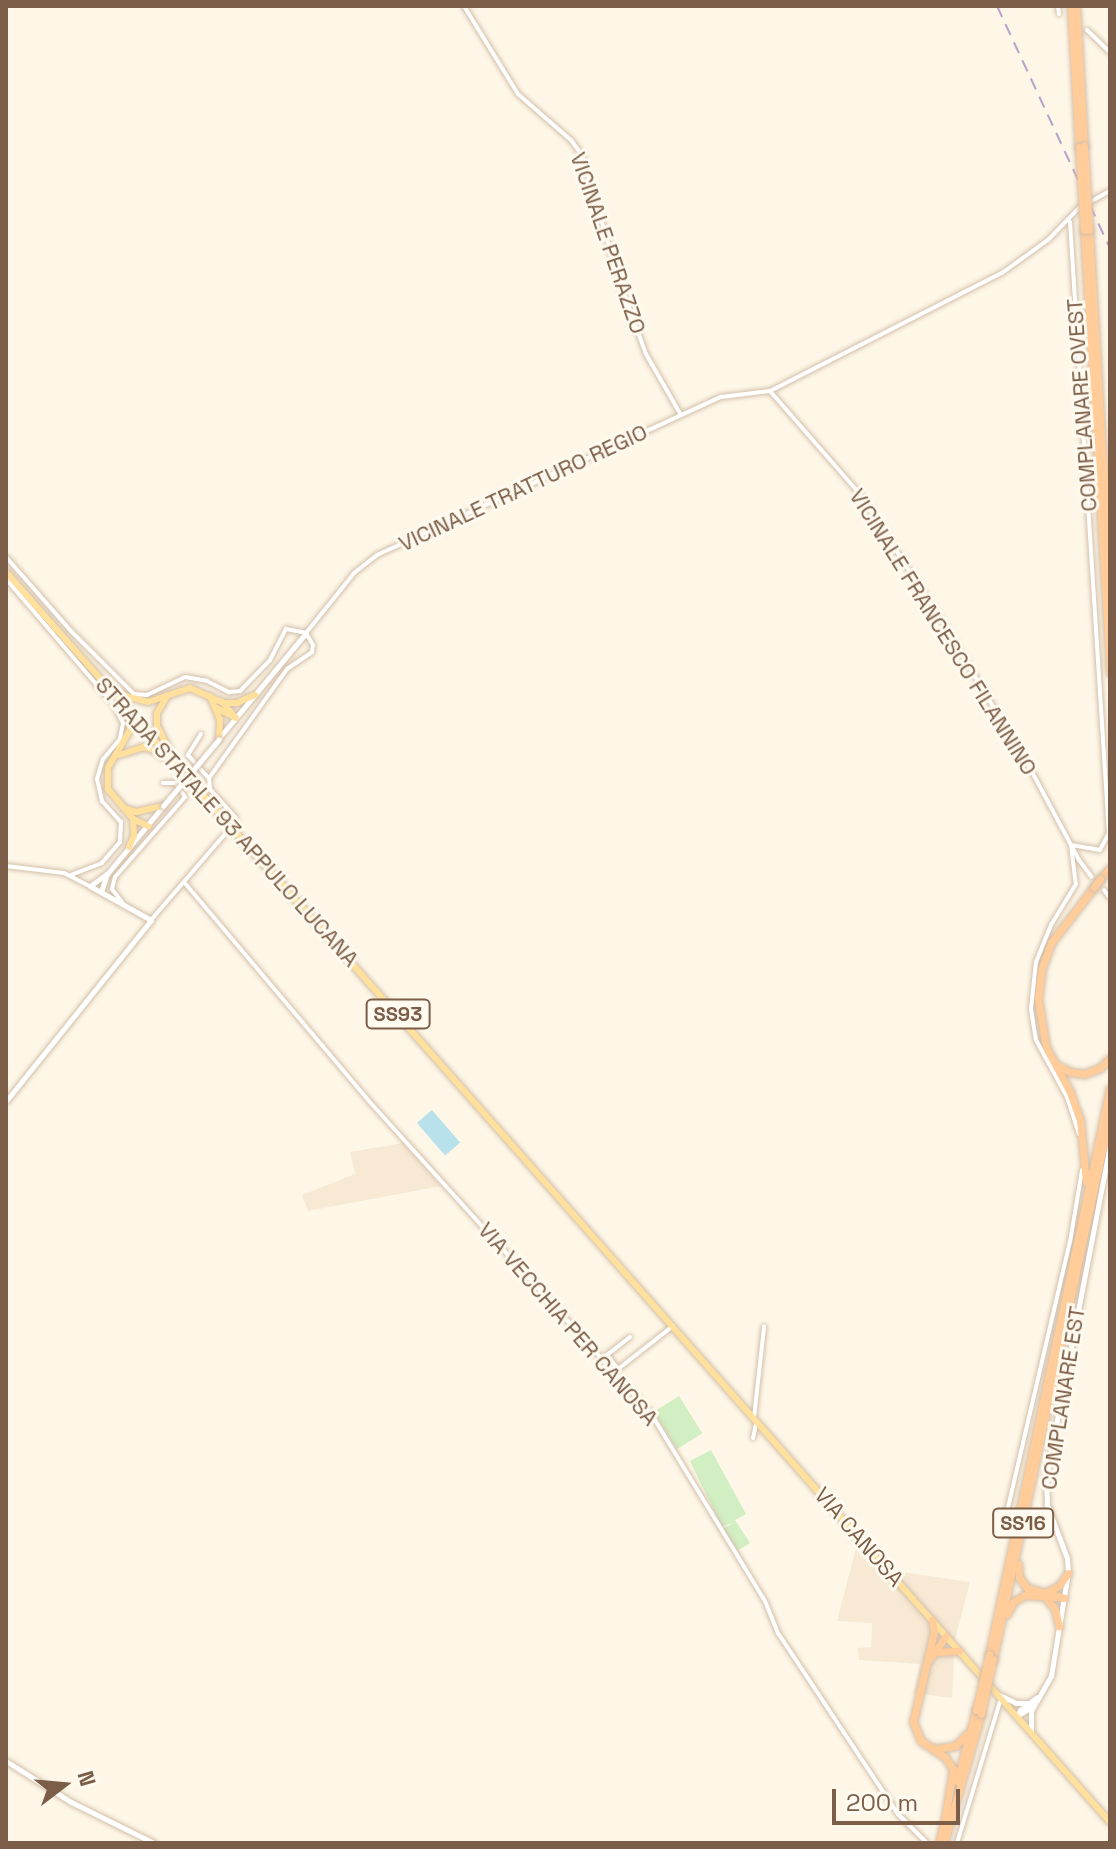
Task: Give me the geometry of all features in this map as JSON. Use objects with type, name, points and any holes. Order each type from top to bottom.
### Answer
[{"type":"highway","points":[[1073,6],[1110,673]]},
{"type":"highway","points":[[1086,230],[1110,584]]},
{"type":"highway","name":"SS16","points":[[1081,1228],[1087,1176],[1084,1137],[1072,1097],[1053,1061],[1038,1014],[1042,968],[1057,932],[1094,887],[1096,878],[1109,870]]},
{"type":"highway","points":[[1053,1061],[1068,1071],[1082,1074],[1100,1068],[1110,1058]]},
{"type":"highway","name":"SS16","points":[[997,1642],[1110,1088]]},
{"type":"highway","name":"SS16","points":[[941,1843],[979,1712],[1110,1114]]},
{"type":"highway","name":"SS16","points":[[1026,1510],[1018,1573],[1027,1588],[1064,1598]]},
{"type":"highway","name":"SS16","points":[[991,1657],[1015,1600],[1028,1594],[1044,1594],[1059,1586],[1068,1573]]},
{"type":"highway","name":"SS16","points":[[1044,1594],[1055,1609],[1059,1627]]},
{"type":"highway","points":[[932,1620],[932,1652],[947,1649],[959,1651]]},
{"type":"highway","name":"SS16","points":[[941,1843],[953,1773],[948,1760],[919,1740],[913,1722],[928,1661],[946,1636]]},
{"type":"highway","name":"SS16","points":[[933,1749],[947,1749],[960,1743],[979,1712]]},
{"type":"highway","name":"SS16","points":[[944,1825],[979,1712]]},
{"type":"main road","name":"STRADA STATALE 93 APPULO LUCANA","points":[[6,572],[607,1251]]},
{"type":"main road","points":[[111,692],[139,702],[190,688],[210,696],[236,718]]},
{"type":"main road","points":[[111,692],[129,718],[130,730],[106,779],[119,805],[148,826]]},
{"type":"main road","points":[[168,694],[160,704],[157,726],[161,739],[189,776]]},
{"type":"main road","points":[[219,705],[237,703],[255,695]]},
{"type":"main road","points":[[219,705],[219,739]]},
{"type":"main road","points":[[114,759],[133,748],[154,750],[189,776]]},
{"type":"main road","points":[[134,815],[163,806]]},
{"type":"main road","points":[[129,847],[134,836],[134,815]]},
{"type":"main road","name":"VIA CANOSA","points":[[607,1251],[1110,1822]]},
{"type":"street","name":"VICINALE PERAZZO","points":[[464,6],[518,94],[571,140],[582,155],[620,283],[646,354],[681,415]]},
{"type":"street","points":[[1058,6],[1059,14]]},
{"type":"street","points":[[1087,30],[1110,52]]},
{"type":"street","name":"VICINALE TRATTURO REGIO","points":[[306,633],[354,573],[377,555],[721,397],[770,391],[1002,273],[1070,220],[1079,208],[1110,191]]},
{"type":"street","name":"COMPLANARE OVEST","points":[[1070,220],[1109,833],[1100,850],[1071,845]]},
{"type":"street","name":"VICINALE FRANCESCO FILANNINO","points":[[770,391],[859,493],[978,682],[1071,845],[1096,878]]},
{"type":"street","points":[[6,557],[71,631],[134,694],[147,695],[177,678],[185,677],[200,678],[229,692],[240,691],[270,660],[286,629],[306,633],[313,645],[312,652],[287,669],[209,778]]},
{"type":"street","points":[[6,579],[122,717],[120,739],[103,759],[97,779],[102,801],[123,829],[117,848],[102,863],[71,875]]},
{"type":"street","points":[[90,886],[108,873],[306,633]]},
{"type":"street","points":[[201,734],[188,755],[209,778],[210,789],[236,818]]},
{"type":"street","points":[[123,905],[112,889],[115,877],[185,797],[176,783],[163,783]]},
{"type":"street","points":[[6,1101],[151,920],[224,835]]},
{"type":"street","points":[[1003,1529],[1070,1242],[1082,1168],[1072,1110],[1042,1054],[1031,1009],[1036,962],[1051,925],[1076,884],[1071,845]]},
{"type":"street","points":[[6,866],[71,875],[151,920]]},
{"type":"street","points":[[101,892],[108,873]]},
{"type":"street","name":"VIA VECCHIA PER CANOSA","points":[[184,882],[368,1100],[650,1412],[765,1601],[778,1633],[898,1814],[927,1843]]},
{"type":"street","points":[[1104,890],[1110,898]]},
{"type":"street","name":"COMPLANARE EST","points":[[1017,1716],[1042,1694],[1051,1676],[1064,1598],[1067,1558],[1047,1505],[1046,1477],[1110,1145]]},
{"type":"street","points":[[630,1337],[607,1355],[618,1369],[673,1326]]},
{"type":"street","points":[[753,1438],[764,1327]]},
{"type":"street","points":[[638,1340],[644,1348]]},
{"type":"street","points":[[957,1843],[999,1696],[1016,1703],[1031,1704]]},
{"type":"street","name":"COMPLANARE EST","points":[[1031,1704],[1031,1733]]},
{"type":"street","points":[[6,1761],[71,1802],[154,1843]]},
{"type":"shaded area","points":[[403,1143],[441,1186],[308,1211],[302,1195],[355,1174],[350,1152]]},
{"type":"shaded area","points":[[865,1539],[895,1571],[970,1582],[955,1640],[952,1698],[913,1693],[920,1664],[859,1660],[858,1648],[871,1647],[872,1623],[837,1621],[857,1544]]},
{"type":"green space","points":[[679,1396],[702,1433],[677,1449],[654,1412]]},
{"type":"green space","points":[[711,1450],[746,1514],[735,1520],[750,1543],[737,1551],[723,1529],[734,1522],[722,1527],[690,1461]]},
{"type":"water","points":[[432,1110],[460,1142],[445,1156],[417,1123]]},
{"type":"railway","points":[[997,6],[1110,248]]}]
